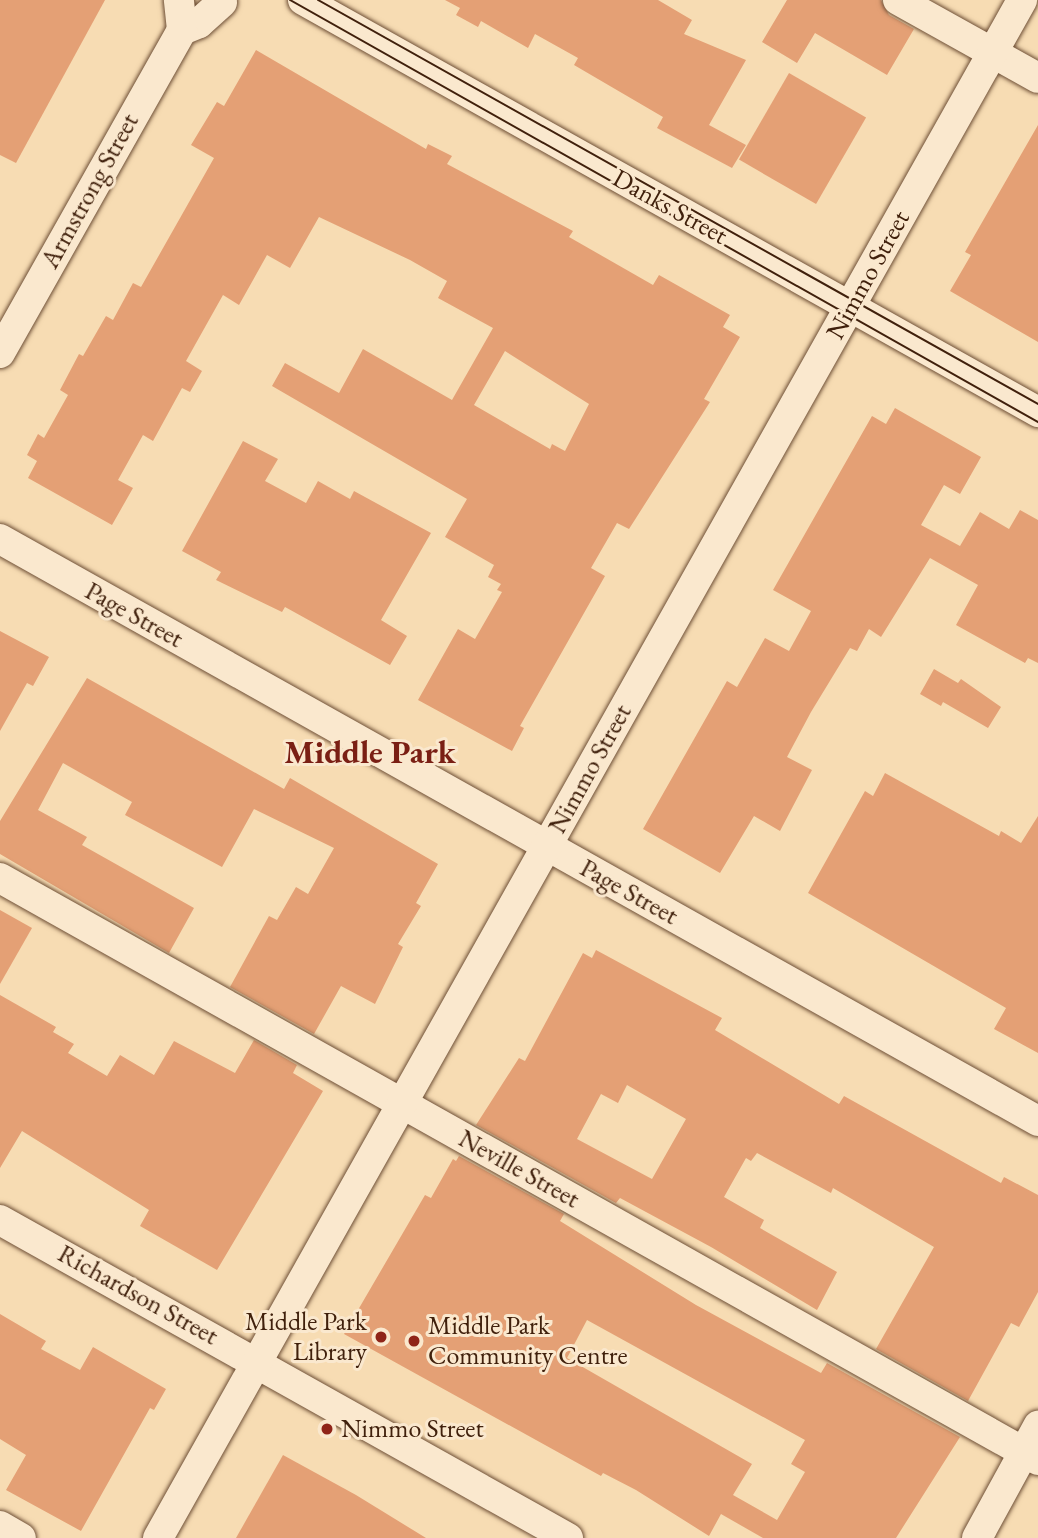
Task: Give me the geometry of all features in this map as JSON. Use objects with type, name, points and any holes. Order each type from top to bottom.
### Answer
[{"type":"street","points":[[179,0],[182,30]]},
{"type":"street","name":"Danks Street","points":[[303,0],[1038,412]]},
{"type":"street","points":[[898,0],[1038,79]]},
{"type":"street","name":"Nimmo Street","points":[[158,1538],[1022,0]]},
{"type":"street","name":"Armstrong Street","points":[[0,353],[182,30],[199,23],[220,1]]},
{"type":"street","name":"Page Street","points":[[0,539],[1038,1121]]},
{"type":"street","name":"Neville Street","points":[[0,878],[1030,1455]]},
{"type":"street","name":"Richardson Street","points":[[0,1220],[258,1361],[568,1538]]},
{"type":"street","points":[[977,1538],[1030,1455],[1038,1426]]},
{"type":"street","points":[[0,1526],[21,1538]]},
{"type":"building","points":[[0,0],[105,0],[16,163],[0,155]]},
{"type":"building","points":[[445,0],[658,0],[692,20],[684,34],[746,60],[709,125],[746,145],[732,168],[657,128],[663,117],[574,65],[578,58],[535,34],[528,48],[481,21],[478,27],[456,15],[460,8]]},
{"type":"building","points":[[787,0],[881,0],[889,15],[914,29],[887,75],[815,33],[797,63],[762,42]]},
{"type":"building","points":[[256,50],[426,149],[428,144],[452,156],[447,164],[573,231],[569,237],[653,285],[659,275],[730,315],[723,327],[740,337],[704,399],[710,402],[629,529],[617,523],[591,568],[605,576],[520,726],[524,728],[512,751],[418,700],[458,629],[475,639],[502,592],[497,590],[501,584],[488,577],[494,565],[445,537],[467,499],[272,386],[285,363],[339,393],[363,349],[452,400],[493,328],[438,298],[447,281],[410,260],[319,217],[290,268],[267,255],[239,305],[223,295],[186,361],[202,371],[190,392],[182,388],[153,441],[143,435],[118,480],[133,488],[112,525],[28,478],[37,461],[27,455],[38,434],[44,438],[68,395],[60,390],[79,354],[83,356],[106,316],[113,320],[133,283],[141,287],[214,158],[191,145],[217,102],[224,106]],"holes":[[[505,351],[589,404],[565,451],[552,444],[550,449],[474,405]]]},
{"type":"building","points":[[789,73],[866,118],[816,204],[739,160]]},
{"type":"building","points":[[1038,125],[1038,342],[950,291],[971,255],[965,252]]},
{"type":"building","points":[[895,408],[981,457],[960,494],[944,485],[921,525],[960,546],[980,512],[1009,529],[1020,510],[1038,520],[1038,663],[1028,658],[1025,663],[956,625],[978,585],[930,558],[881,637],[869,629],[857,651],[850,648],[811,712],[787,757],[812,770],[780,831],[754,816],[720,873],[643,829],[727,681],[737,687],[765,638],[789,651],[811,611],[773,590],[872,416],[886,424]]},
{"type":"building","points":[[243,441],[278,459],[265,481],[306,503],[318,481],[350,499],[354,491],[431,533],[381,620],[407,636],[390,665],[285,607],[282,612],[216,580],[221,572],[182,551]]},
{"type":"building","points":[[0,631],[49,657],[33,686],[27,683],[0,731]]},
{"type":"building","points":[[934,669],[958,683],[961,679],[1001,707],[988,728],[943,702],[941,706],[920,694]]},
{"type":"building","points":[[87,678],[284,789],[290,778],[438,864],[416,903],[421,906],[398,944],[403,947],[375,1004],[341,986],[314,1034],[230,987],[269,916],[277,920],[296,887],[308,894],[334,848],[254,809],[222,867],[125,815],[132,802],[63,763],[38,810],[87,837],[82,845],[194,908],[169,953],[0,854],[0,821]]},
{"type":"building","points":[[885,773],[999,836],[1001,831],[1021,843],[1038,816],[1038,1053],[994,1029],[1006,1008],[808,893],[865,791],[873,796]]},
{"type":"building","points":[[0,910],[32,928],[0,984]]},
{"type":"building","points":[[596,950],[722,1018],[715,1030],[839,1104],[844,1096],[1001,1183],[1004,1177],[1038,1195],[1038,1292],[1019,1327],[1011,1323],[968,1401],[876,1349],[934,1247],[833,1188],[831,1193],[757,1153],[751,1161],[746,1158],[724,1197],[764,1220],[760,1228],[837,1272],[817,1310],[711,1247],[620,1198],[616,1203],[476,1125],[519,1058],[525,1061],[583,953],[592,958]],"holes":[[[627,1085],[686,1119],[652,1179],[577,1139],[601,1094],[618,1103]]]},
{"type":"building","points":[[0,995],[56,1027],[53,1032],[74,1044],[68,1053],[107,1076],[120,1055],[154,1075],[174,1041],[235,1073],[254,1040],[297,1065],[293,1073],[323,1091],[217,1270],[140,1226],[149,1210],[22,1131],[0,1168]]},
{"type":"building","points":[[459,1156],[564,1214],[560,1221],[696,1305],[821,1373],[827,1363],[960,1437],[896,1538],[763,1538],[721,1514],[709,1536],[636,1490],[603,1473],[601,1476],[344,1334],[425,1195],[431,1198],[453,1159],[456,1161]],"holes":[[[587,1320],[805,1440],[791,1464],[805,1472],[777,1520],[733,1495],[752,1464],[567,1358]]]},
{"type":"building","points":[[0,1314],[46,1341],[41,1349],[80,1370],[93,1347],[166,1389],[154,1410],[150,1408],[81,1531],[6,1490],[26,1455],[0,1439]]},
{"type":"building","points":[[283,1455],[356,1495],[426,1538],[236,1538]]},
{"type":"tram line","points":[[290,0],[1038,422]]},
{"type":"tram line","points":[[318,0],[1038,404]]},
{"type":"place","name":"Middle Park Library","points":[[381,1337]]},
{"type":"place","name":"Middle Park Community Centre","points":[[414,1341]]},
{"type":"place","name":"Nimmo Street","points":[[327,1429]]},
{"type":"district","name":"Middle Park","points":[[370,752]]}]
